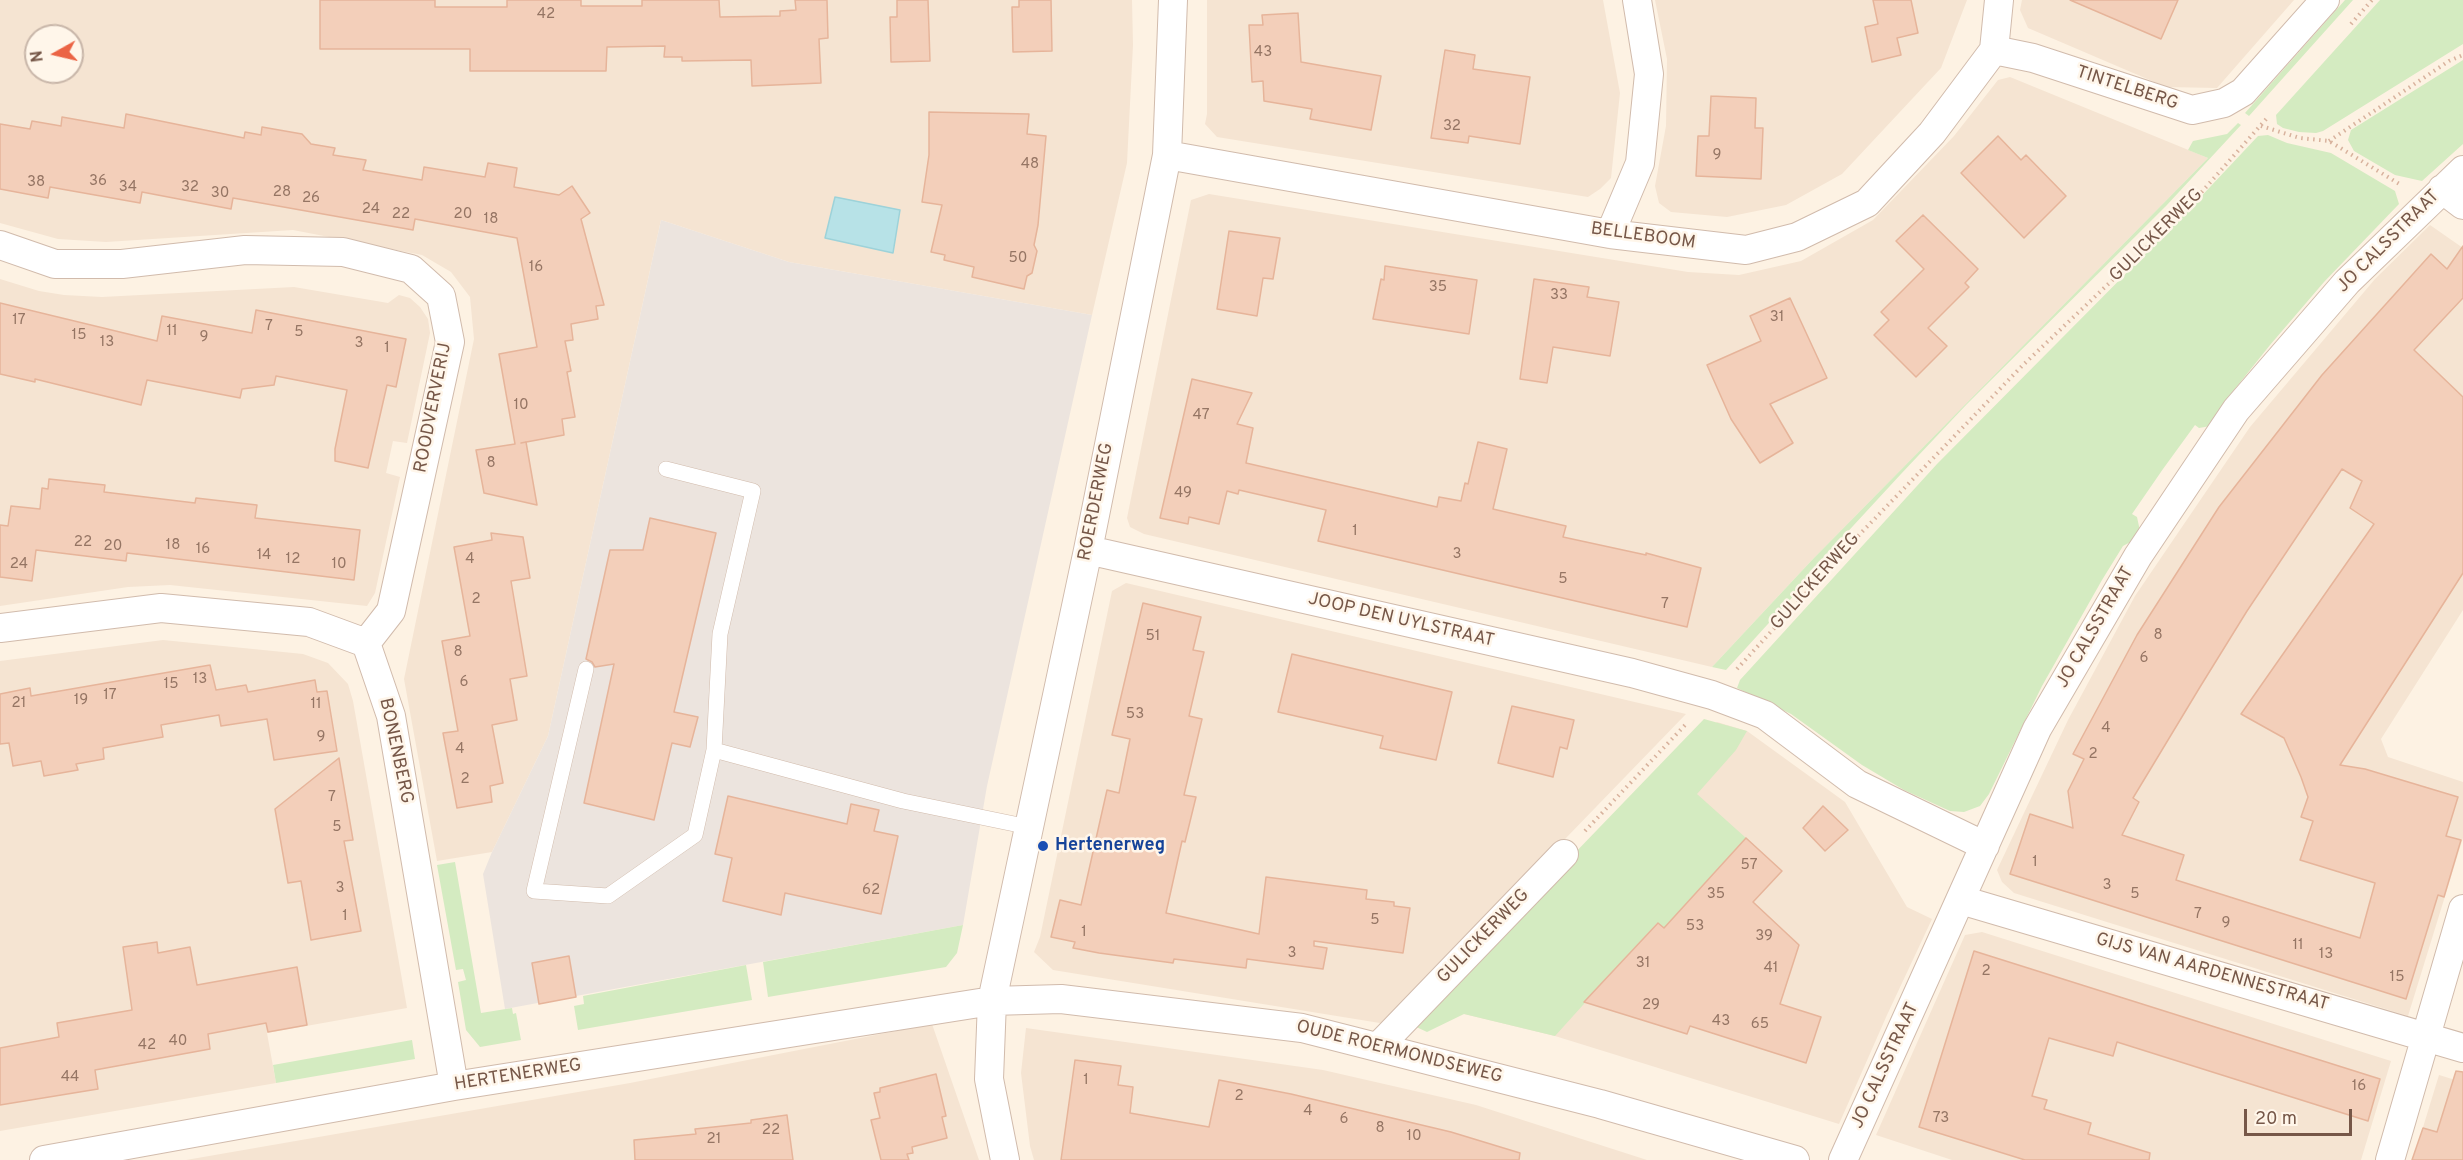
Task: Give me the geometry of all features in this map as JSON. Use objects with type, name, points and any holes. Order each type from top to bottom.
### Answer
[{"type":"street","name":"ROERDERWEG","points":[[1005,1160],[989,1079],[992,1001],[1088,550],[1167,155],[1173,0]]},
{"type":"street","points":[[1610,234],[1641,163],[1648,74],[1637,0]]},
{"type":"street","points":[[1994,50],[1999,0]]},
{"type":"street","name":"TINTELBERG","points":[[1994,50],[2032,58],[2192,110],[2224,103],[2243,92],[2325,0]]},
{"type":"street","name":"BELLEBOOM","points":[[1167,155],[1610,234],[1746,250],[1797,237],[1867,204],[1932,133],[1994,50]]},
{"type":"street","name":"JO CALSSTRAAT","points":[[1843,1160],[2043,719],[2138,556],[2236,410],[2347,282],[2444,199],[2463,170]]},
{"type":"street","name":"ROODVERVERIJ","points":[[0,245],[55,264],[122,264],[245,250],[343,252],[411,269],[441,296],[450,342],[391,611],[366,643]]},
{"type":"street","name":"JOOP DEN UYLSTRAAT","points":[[1088,550],[1632,673],[1712,695]]},
{"type":"street","points":[[0,628],[162,608],[309,622],[366,643]]},
{"type":"street","name":"BONENBERG","points":[[366,643],[391,716],[454,1086]]},
{"type":"street","points":[[1712,695],[1765,716],[1857,784],[1985,846]]},
{"type":"street","name":"GULICKERWEG","points":[[1378,1047],[1564,854]]},
{"type":"street","name":"GIJS VAN AARDENNESTRAAT","points":[[1961,900],[2463,1048]]},
{"type":"street","points":[[2390,1160],[2463,909]]},
{"type":"street","name":"OUDE ROERMONDSEWEG","points":[[992,1001],[1061,999],[1291,1026],[1600,1104],[1796,1160]]},
{"type":"street","name":"HERTENERWEG","points":[[44,1160],[454,1086],[992,1001]]},
{"type":"lane","points":[[586,669],[534,891],[608,896],[695,835],[714,750],[720,634],[753,491],[666,469]]},
{"type":"lane","points":[[714,750],[903,801],[1029,827]]},
{"type":"path","points":[[2444,199],[2329,141],[2440,67],[2463,55]]},
{"type":"path","name":"GULICKERWEG","points":[[1564,854],[1860,534],[2022,366],[2184,212],[2260,125],[2300,138],[2329,141]]},
{"type":"shaded area","points":[[0,0],[1132,0],[1133,45],[1127,163],[1092,315],[789,262],[661,220],[548,736],[492,852],[437,861],[404,679],[474,339],[470,297],[451,272],[422,255],[293,230],[106,242],[58,239],[0,223]]},
{"type":"shaded area","points":[[1207,0],[1603,0],[1620,93],[1611,178],[1588,197],[1217,137],[1205,124],[1207,114]]},
{"type":"shaded area","points":[[1655,0],[1967,0],[1941,68],[1842,174],[1786,205],[1727,217],[1671,212],[1659,203],[1655,186],[1666,126],[1667,59]]},
{"type":"shaded area","points":[[2022,0],[2294,0],[2217,88],[2166,87],[2028,28],[2020,10]]},
{"type":"shaded area","points":[[2010,77],[2208,158],[1812,560],[1712,667],[1144,534],[1130,527],[1127,518],[1191,200],[1209,194],[1688,272],[1739,275],[1801,261],[1873,220],[1954,136],[1998,80]]},
{"type":"shaded area","points":[[661,220],[789,262],[1092,315],[987,786],[963,925],[505,1009],[483,874],[548,736]]},
{"type":"shaded area","points":[[2430,225],[2463,248],[2463,610],[2381,739],[2388,757],[2463,782],[2463,838],[2408,1016],[2014,893],[2002,882],[1997,870],[2068,720],[2135,596],[2250,427],[2375,279]]},
{"type":"shaded area","points":[[0,279],[39,291],[102,297],[294,287],[388,303],[399,295],[410,298],[428,319],[430,333],[407,443],[393,441],[386,473],[400,477],[375,593],[367,606],[170,585],[128,587],[0,606]]},
{"type":"shaded area","points":[[1126,583],[1686,714],[1386,1024],[1053,970],[1034,952],[1040,937],[1112,591]]},
{"type":"shaded area","points":[[163,640],[303,654],[328,663],[348,684],[353,701],[407,1008],[267,1033],[276,1083],[0,1131],[0,661]]},
{"type":"shaded area","points":[[1717,722],[1747,731],[1845,802],[1907,907],[1932,919],[1839,1124],[1555,1036],[1439,1008]]},
{"type":"shaded area","points":[[1982,932],[2391,1061],[2361,1160],[1952,1160],[1876,1135],[1965,935]]},
{"type":"shaded area","points":[[932,1024],[979,1160],[186,1160],[630,1083]]},
{"type":"shaded area","points":[[1026,1028],[1323,1070],[1476,1105],[1647,1160],[1034,1160],[1030,1146],[1021,1073]]},
{"type":"shaded area","points":[[2439,1075],[2462,1082],[2463,1105],[2413,1160]]},
{"type":"green space","points":[[2345,0],[2353,0],[2249,116],[2245,113]]},
{"type":"green space","points":[[2380,0],[2463,0],[2463,44],[2323,131],[2299,132],[2277,124],[2276,115]]},
{"type":"green space","points":[[2463,60],[2463,144],[2422,181],[2395,175],[2354,151],[2348,140],[2351,130]]},
{"type":"green space","points":[[2238,123],[2241,125],[2166,206],[1967,404],[1901,474],[1817,565],[1819,568],[1726,670],[1712,667],[1812,560],[2208,158],[2188,150],[2193,141],[2227,134]]},
{"type":"green space","points":[[2268,135],[2287,143],[2331,153],[2395,191],[2399,204],[2324,282],[2270,345],[2222,405],[2221,418],[2216,425],[2199,428],[2195,425],[2163,469],[2132,514],[2137,517],[2140,531],[2136,539],[2123,546],[2102,580],[2042,686],[1989,794],[1980,806],[1964,812],[1950,811],[1904,790],[1862,765],[1791,714],[1737,688],[1740,680],[1937,464],[2179,220],[2258,136]]},
{"type":"green space","points":[[1704,719],[1747,731],[1736,750],[1697,794],[1746,838],[1664,928],[1657,923],[1555,1036],[1464,1014],[1427,1032],[1410,1024]]},
{"type":"green space","points":[[455,862],[481,1013],[512,1008],[513,1014],[516,1013],[521,1040],[480,1047],[466,1030],[458,982],[466,980],[463,969],[456,970],[437,865]]},
{"type":"green space","points":[[963,925],[957,953],[946,967],[768,997],[763,962]]},
{"type":"green space","points":[[746,965],[752,1000],[578,1030],[574,1006],[584,1004],[583,996]]},
{"type":"green space","points":[[412,1040],[415,1059],[276,1083],[273,1065]]},
{"type":"water","points":[[835,197],[900,210],[893,253],[825,238]]},
{"type":"building","points":[[320,0],[435,0],[435,7],[507,7],[507,0],[581,0],[581,6],[642,6],[642,0],[719,0],[720,17],[780,16],[780,11],[796,10],[795,0],[827,0],[828,38],[819,39],[821,83],[752,86],[751,60],[682,61],[682,57],[664,57],[665,46],[607,47],[606,71],[470,71],[470,49],[320,49]]},
{"type":"building","points":[[897,0],[928,0],[930,61],[891,62],[890,17],[897,17]]},
{"type":"building","points":[[1019,0],[1051,0],[1052,51],[1013,52],[1012,7],[1019,7]]},
{"type":"building","points":[[1873,0],[1911,0],[1918,33],[1897,38],[1901,55],[1872,62],[1865,27],[1878,24]]},
{"type":"building","points":[[2070,0],[2178,0],[2161,39]]},
{"type":"building","points":[[1298,13],[1301,62],[1381,76],[1371,130],[1310,119],[1312,109],[1264,101],[1263,81],[1252,82],[1249,25],[1263,25],[1262,15]]},
{"type":"building","points":[[1445,50],[1475,55],[1473,69],[1530,77],[1520,144],[1469,136],[1468,143],[1431,138]]},
{"type":"building","points":[[1711,96],[1756,98],[1755,128],[1763,128],[1761,179],[1696,176],[1698,136],[1709,136]]},
{"type":"building","points":[[929,112],[1029,114],[1027,134],[1046,136],[1034,245],[1037,251],[1032,273],[1027,276],[1024,289],[972,277],[974,267],[944,260],[945,255],[931,252],[942,205],[922,202],[929,155]]},
{"type":"building","points":[[126,114],[244,138],[245,132],[261,135],[262,127],[302,134],[311,144],[335,148],[333,155],[366,160],[363,170],[422,180],[424,167],[485,177],[488,163],[517,168],[514,187],[559,195],[572,186],[590,213],[581,219],[604,305],[596,306],[598,319],[571,324],[573,340],[565,341],[571,371],[567,372],[575,417],[562,419],[564,435],[526,442],[537,505],[484,493],[476,450],[515,444],[499,354],[537,347],[517,238],[415,219],[413,230],[233,198],[231,209],[142,192],[140,203],[50,187],[48,198],[0,189],[0,124],[30,129],[32,121],[61,126],[62,117],[124,128]]},
{"type":"building","points":[[1998,136],[2021,160],[2026,155],[2066,196],[2024,238],[1961,173]]},
{"type":"building","points":[[1923,215],[1978,269],[1965,283],[1969,287],[1928,328],[1947,346],[1916,377],[1874,335],[1889,320],[1881,312],[1924,269],[1896,241]]},
{"type":"building","points":[[1229,231],[1280,238],[1273,279],[1263,278],[1257,316],[1217,309]]},
{"type":"building","points":[[2463,246],[2463,298],[2414,350],[2463,397],[2463,573],[2340,765],[2365,769],[2458,797],[2446,836],[2461,840],[2444,897],[2438,895],[2406,999],[2010,874],[2030,814],[2073,828],[2068,791],[2084,759],[2073,754],[2137,635],[2219,507],[2322,375],[2431,254],[2447,269]],"holes":[[[2342,469],[2362,481],[2350,508],[2374,524],[2241,714],[2284,738],[2301,777],[2308,797],[2301,817],[2313,821],[2300,860],[2375,883],[2360,938],[2176,880],[2184,855],[2122,835],[2139,802],[2133,798],[2247,611]]]},
{"type":"building","points":[[1385,266],[1477,280],[1469,334],[1373,319],[1381,279],[1384,280]]},
{"type":"building","points":[[1534,279],[1589,287],[1587,297],[1619,302],[1610,356],[1553,347],[1547,383],[1520,379]]},
{"type":"building","points":[[1790,298],[1827,378],[1770,404],[1793,443],[1760,463],[1731,419],[1707,365],[1761,341],[1750,316]]},
{"type":"building","points":[[0,303],[157,341],[162,316],[252,333],[256,310],[406,339],[396,387],[387,385],[368,468],[335,461],[335,449],[347,390],[276,376],[274,385],[242,389],[240,398],[147,380],[141,405],[35,379],[35,382],[0,374]]},
{"type":"building","points":[[1192,379],[1252,393],[1237,424],[1253,428],[1246,463],[1437,507],[1439,497],[1461,501],[1465,483],[1468,484],[1478,442],[1507,449],[1493,509],[1566,526],[1563,537],[1646,555],[1646,553],[1701,568],[1687,627],[1318,541],[1326,510],[1239,490],[1238,494],[1227,491],[1219,524],[1189,517],[1188,524],[1160,518]]},
{"type":"building","points":[[49,479],[105,485],[104,492],[195,503],[196,498],[257,505],[255,518],[360,530],[354,580],[127,553],[126,561],[36,550],[32,581],[0,577],[0,525],[8,526],[11,506],[40,509],[42,488],[48,489]]},
{"type":"building","points":[[650,518],[716,533],[674,712],[698,717],[690,747],[672,743],[654,820],[584,803],[614,664],[595,667],[586,659],[610,550],[643,550]]},
{"type":"building","points":[[491,533],[523,537],[530,578],[511,581],[527,676],[510,679],[517,720],[492,725],[503,783],[490,786],[492,802],[457,808],[443,733],[458,731],[442,641],[470,636],[454,547],[492,540]]},
{"type":"building","points":[[1143,603],[1201,617],[1193,650],[1204,652],[1189,716],[1202,719],[1184,795],[1196,797],[1185,842],[1182,841],[1166,913],[1259,934],[1266,877],[1367,890],[1366,899],[1394,902],[1394,906],[1410,908],[1403,953],[1314,941],[1314,946],[1327,948],[1323,969],[1247,959],[1246,968],[1174,959],[1173,963],[1099,953],[1073,948],[1075,942],[1051,937],[1060,900],[1081,905],[1107,790],[1119,793],[1130,739],[1112,735]]},
{"type":"building","points":[[1292,654],[1452,692],[1436,760],[1380,748],[1383,736],[1278,712]]},
{"type":"building","points":[[210,665],[216,690],[246,685],[248,692],[315,680],[317,692],[327,691],[337,751],[274,760],[267,719],[221,726],[219,715],[161,725],[163,737],[103,748],[104,759],[76,764],[78,770],[44,776],[41,761],[13,766],[9,743],[0,744],[0,694],[30,688],[31,696]]},
{"type":"building","points":[[1512,706],[1574,720],[1567,749],[1560,747],[1553,777],[1498,763]]},
{"type":"building","points":[[339,758],[353,840],[344,841],[361,931],[311,940],[301,881],[288,883],[275,809]]},
{"type":"building","points":[[728,796],[847,824],[851,804],[879,810],[874,831],[898,836],[881,914],[785,893],[781,915],[723,901],[732,858],[715,854]]},
{"type":"building","points":[[1823,806],[1848,830],[1825,851],[1803,828]]},
{"type":"building","points":[[1746,838],[1782,871],[1753,902],[1799,945],[1780,1004],[1821,1017],[1806,1063],[1690,1026],[1687,1034],[1584,1002],[1658,923],[1664,928]]},
{"type":"building","points":[[157,942],[158,953],[190,947],[197,985],[297,967],[307,1025],[268,1032],[266,1023],[208,1034],[210,1049],[95,1070],[98,1089],[0,1105],[0,1048],[59,1037],[57,1023],[132,1010],[123,947]]},
{"type":"building","points":[[1974,951],[2380,1079],[2368,1121],[2117,1042],[2113,1056],[2049,1038],[2032,1096],[2047,1100],[2044,1109],[2091,1123],[2088,1134],[2150,1153],[2149,1160],[2025,1160],[1919,1127]]},
{"type":"building","points":[[569,956],[576,997],[539,1004],[532,963]]},
{"type":"building","points":[[1075,1060],[1121,1066],[1118,1085],[1133,1087],[1130,1113],[1209,1127],[1219,1080],[1291,1094],[1451,1132],[1520,1153],[1519,1160],[1061,1160]]},
{"type":"building","points":[[2456,1071],[2463,1072],[2463,1160],[2412,1160],[2423,1128],[2437,1132]]},
{"type":"building","points":[[936,1074],[946,1116],[942,1117],[947,1138],[912,1147],[913,1153],[907,1154],[909,1160],[881,1160],[871,1120],[880,1118],[874,1093],[880,1092],[880,1088]]},
{"type":"building","points":[[787,1115],[793,1160],[635,1160],[634,1140],[696,1134],[695,1129],[751,1123],[751,1120]]},
{"type":"place","name":"Hertenerweg","points":[[1043,846]]}]
